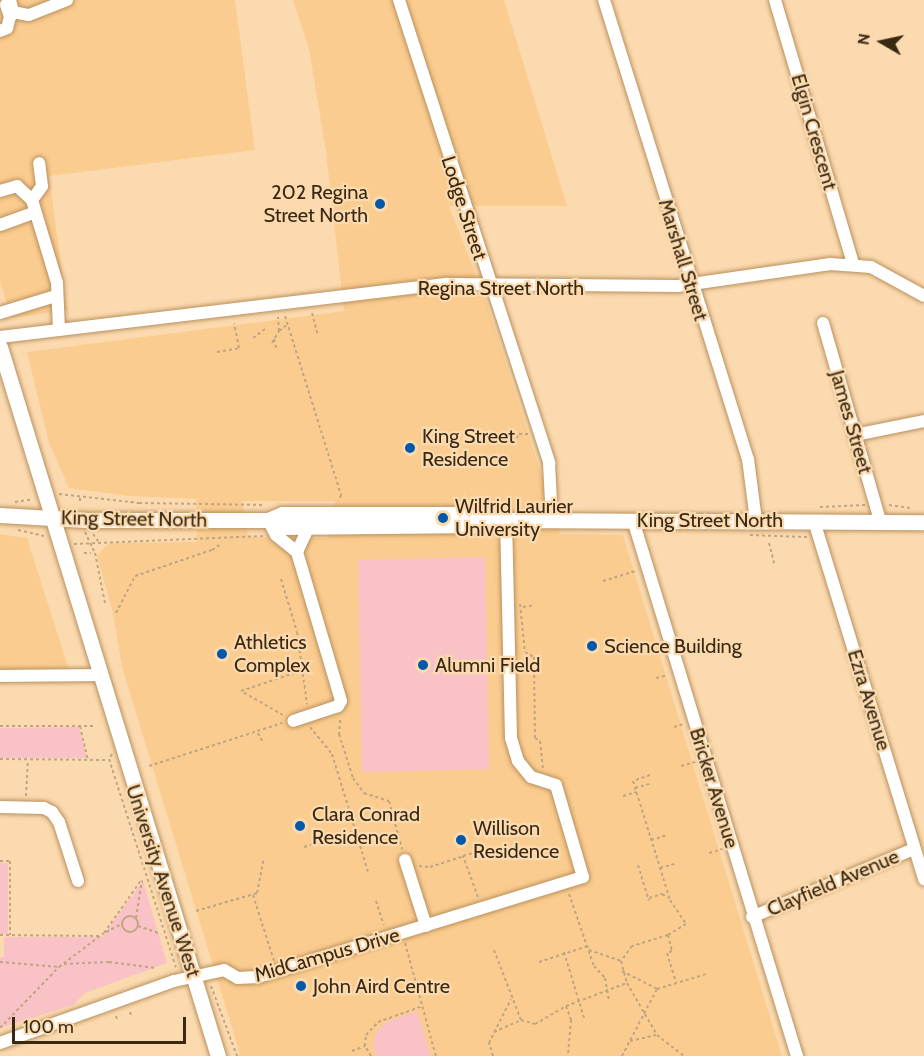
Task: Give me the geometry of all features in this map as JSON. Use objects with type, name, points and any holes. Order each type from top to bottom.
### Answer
[{"type":"main road","name":"University Avenue West","points":[[0,347],[119,741],[218,1056]]},
{"type":"main road","name":"King Street North","points":[[0,515],[53,518],[268,520],[282,514],[483,514],[500,520]]},
{"type":"main road","name":"King Street North","points":[[268,520],[281,527],[482,525],[500,520],[924,522]]},
{"type":"street","points":[[0,31],[7,28],[10,17],[4,0]]},
{"type":"street","points":[[10,0],[13,12],[29,15],[67,0]]},
{"type":"street","name":"Lodge Street","points":[[399,0],[489,285],[549,463],[552,520]]},
{"type":"street","name":"Marshall Street","points":[[604,0],[748,459],[756,521]]},
{"type":"street","name":"Elgin Crescent","points":[[775,0],[853,264]]},
{"type":"street","points":[[0,225],[34,206],[42,186],[39,163]]},
{"type":"street","points":[[0,191],[17,186],[34,206],[57,283],[59,330]]},
{"type":"street","name":"Regina Street North","points":[[0,338],[408,288],[489,285],[692,285],[830,264],[871,267],[900,280],[924,296]]},
{"type":"street","points":[[0,313],[56,296]]},
{"type":"street","name":"James Street","points":[[823,323],[880,521]]},
{"type":"street","points":[[855,435],[924,421]]},
{"type":"street","points":[[268,520],[276,535],[297,552],[341,701],[338,706],[293,721]]},
{"type":"street","points":[[500,520],[511,738],[523,768],[531,777],[555,785],[583,877],[566,883]]},
{"type":"street","name":"Bricker Avenue","points":[[633,520],[752,916],[797,1056]]},
{"type":"street","name":"Ezra Avenue","points":[[814,521],[924,879]]},
{"type":"street","points":[[297,552],[309,526]]},
{"type":"street","points":[[0,676],[99,675]]},
{"type":"street","points":[[0,807],[44,808],[59,822],[78,881]]},
{"type":"street","name":"Clayfield Avenue","points":[[752,916],[914,849]]},
{"type":"street","points":[[406,863],[426,926]]},
{"type":"street","name":"MidCampus Drive","points":[[0,1043],[194,976],[224,970],[238,978],[258,977],[566,883]]},
{"type":"path","points":[[312,313],[318,336]]},
{"type":"path","points":[[285,316],[341,495],[339,501]]},
{"type":"path","points":[[279,317],[279,331]]},
{"type":"path","points":[[218,352],[238,348],[234,323]]},
{"type":"path","points":[[272,343],[279,331],[288,324]]},
{"type":"path","points":[[253,338],[265,329]]},
{"type":"path","points":[[274,339],[276,348]]},
{"type":"path","points":[[513,434],[529,435]]},
{"type":"path","points":[[515,444],[518,434]]},
{"type":"path","name":"King Street North","points":[[69,495],[73,504]]},
{"type":"path","points":[[80,498],[80,504]]},
{"type":"path","points":[[882,505],[915,509]]},
{"type":"path","points":[[93,534],[98,541]]},
{"type":"path","name":"King Street North","points":[[87,536],[105,603]]},
{"type":"path","points":[[769,543],[774,563]]},
{"type":"path","points":[[116,613],[135,576],[212,550],[221,544]]},
{"type":"path","points":[[84,553],[91,553]]},
{"type":"path","points":[[603,581],[648,568]]},
{"type":"path","points":[[281,579],[297,632],[308,716]]},
{"type":"path","points":[[518,599],[524,616],[525,652],[534,657],[535,738],[540,741],[546,782]]},
{"type":"path","points":[[303,670],[241,691],[293,721],[309,726],[332,754],[368,872]]},
{"type":"path","points":[[656,678],[668,675]]},
{"type":"path","points":[[340,720],[339,734],[353,778],[364,793],[389,801],[406,863],[430,867],[483,850]]},
{"type":"path","points":[[149,766],[293,721]]},
{"type":"path","points":[[674,727],[683,724]]},
{"type":"path","points":[[0,726],[94,726]]},
{"type":"path","points":[[80,726],[88,760]]},
{"type":"path","points":[[258,731],[262,741]]},
{"type":"path","name":"University Avenue West","points":[[119,741],[109,759],[175,965]]},
{"type":"path","points":[[0,759],[105,760]]},
{"type":"path","points":[[26,807],[28,760]]},
{"type":"path","points":[[681,766],[695,762]]},
{"type":"path","points":[[650,775],[633,781],[670,900],[686,924],[668,935],[632,946],[621,961],[622,971],[627,984],[646,1012],[657,1035],[684,1056]]},
{"type":"path","points":[[623,796],[649,784]]},
{"type":"path","points":[[304,847],[355,831]]},
{"type":"path","points":[[651,840],[667,835]]},
{"type":"path","points":[[709,853],[722,849]]},
{"type":"path","points":[[464,856],[481,909]]},
{"type":"path","points":[[0,861],[10,861],[10,936]]},
{"type":"path","points":[[196,911],[257,893],[263,861]]},
{"type":"path","points":[[660,868],[674,864]]},
{"type":"path","points":[[638,865],[649,899],[662,894],[670,900]]},
{"type":"path","points":[[104,933],[142,879],[136,918],[138,926]]},
{"type":"path","points":[[566,883],[594,966],[605,978],[609,1001]]},
{"type":"path","points":[[253,894],[274,960]]},
{"type":"path","points":[[376,901],[385,928]]},
{"type":"path","points":[[0,1028],[59,967],[99,936],[122,924],[126,917],[136,918]]},
{"type":"path","points":[[122,924],[130,932],[138,926]]},
{"type":"path","points":[[138,926],[160,934]]},
{"type":"path","points":[[0,935],[99,936]]},
{"type":"path","points":[[668,935],[672,951],[667,953],[676,983]]},
{"type":"path","points":[[404,942],[436,1056]]},
{"type":"path","points":[[539,962],[564,952],[589,948],[621,961]]},
{"type":"path","points":[[494,950],[521,1020]]},
{"type":"path","points":[[564,952],[584,1018]]},
{"type":"path","points":[[0,962],[59,967]]},
{"type":"path","points":[[64,964],[109,962],[156,968]]},
{"type":"path","points":[[622,971],[657,989],[706,974]]},
{"type":"path","points":[[494,1032],[521,1020],[535,1024],[566,1006],[627,984]]},
{"type":"path","name":"University Avenue West","points":[[215,988],[237,1056]]},
{"type":"path","points":[[622,1056],[657,989]]},
{"type":"path","points":[[493,1056],[489,1043],[511,999]]},
{"type":"path","points":[[370,1056],[365,1046],[366,1035],[378,1022],[423,1006]]},
{"type":"path","points":[[566,1006],[571,1020],[568,1056]]},
{"type":"path","points":[[630,1041],[657,1035]]},
{"type":"path","points":[[352,1051],[365,1046]]},
{"type":"shaded area","points":[[0,0],[235,0],[255,150],[49,176],[67,310],[12,318],[0,282]]},
{"type":"shaded area","name":"Wilfrid Laurier University","points":[[293,0],[504,0],[567,206],[449,206],[486,301],[560,534],[623,535],[782,1056],[237,1056],[240,1054],[122,667],[113,613],[97,556],[109,543],[197,542],[196,499],[128,496],[69,488],[49,443],[27,352],[344,311],[326,152],[309,49]],"holes":[[[242,501],[335,501],[327,538],[248,537]]]},
{"type":"shaded area","points":[[0,534],[27,538],[69,670],[0,670]]},
{"type":"shaded area","name":"Alumni Field","points":[[485,557],[489,769],[362,772],[358,560]]},
{"type":"shaded area","points":[[79,727],[87,758],[0,758],[0,728]]},
{"type":"shaded area","points":[[0,863],[8,863],[8,934],[0,934]]},
{"type":"shaded area","points":[[143,881],[167,963],[85,993],[73,1005],[0,1028],[0,957],[4,957],[4,937],[102,937]]},
{"type":"shaded area","points":[[417,1011],[431,1056],[377,1056],[373,1047],[376,1032],[388,1021]]},
{"type":"place","name":"202 Regina Street North","points":[[380,204]]},
{"type":"place","name":"King Street Residence","points":[[410,448]]},
{"type":"place","name":"Wilfrid Laurier University","points":[[443,518]]},
{"type":"place","name":"Science Building","points":[[592,646]]},
{"type":"place","name":"Athletics Complex","points":[[222,654]]},
{"type":"place","name":"Alumni Field","points":[[423,665]]},
{"type":"place","name":"Clara Conrad Residence","points":[[300,826]]},
{"type":"place","name":"Willison Residence","points":[[461,840]]},
{"type":"place","name":"John Aird Centre","points":[[301,986]]}]
